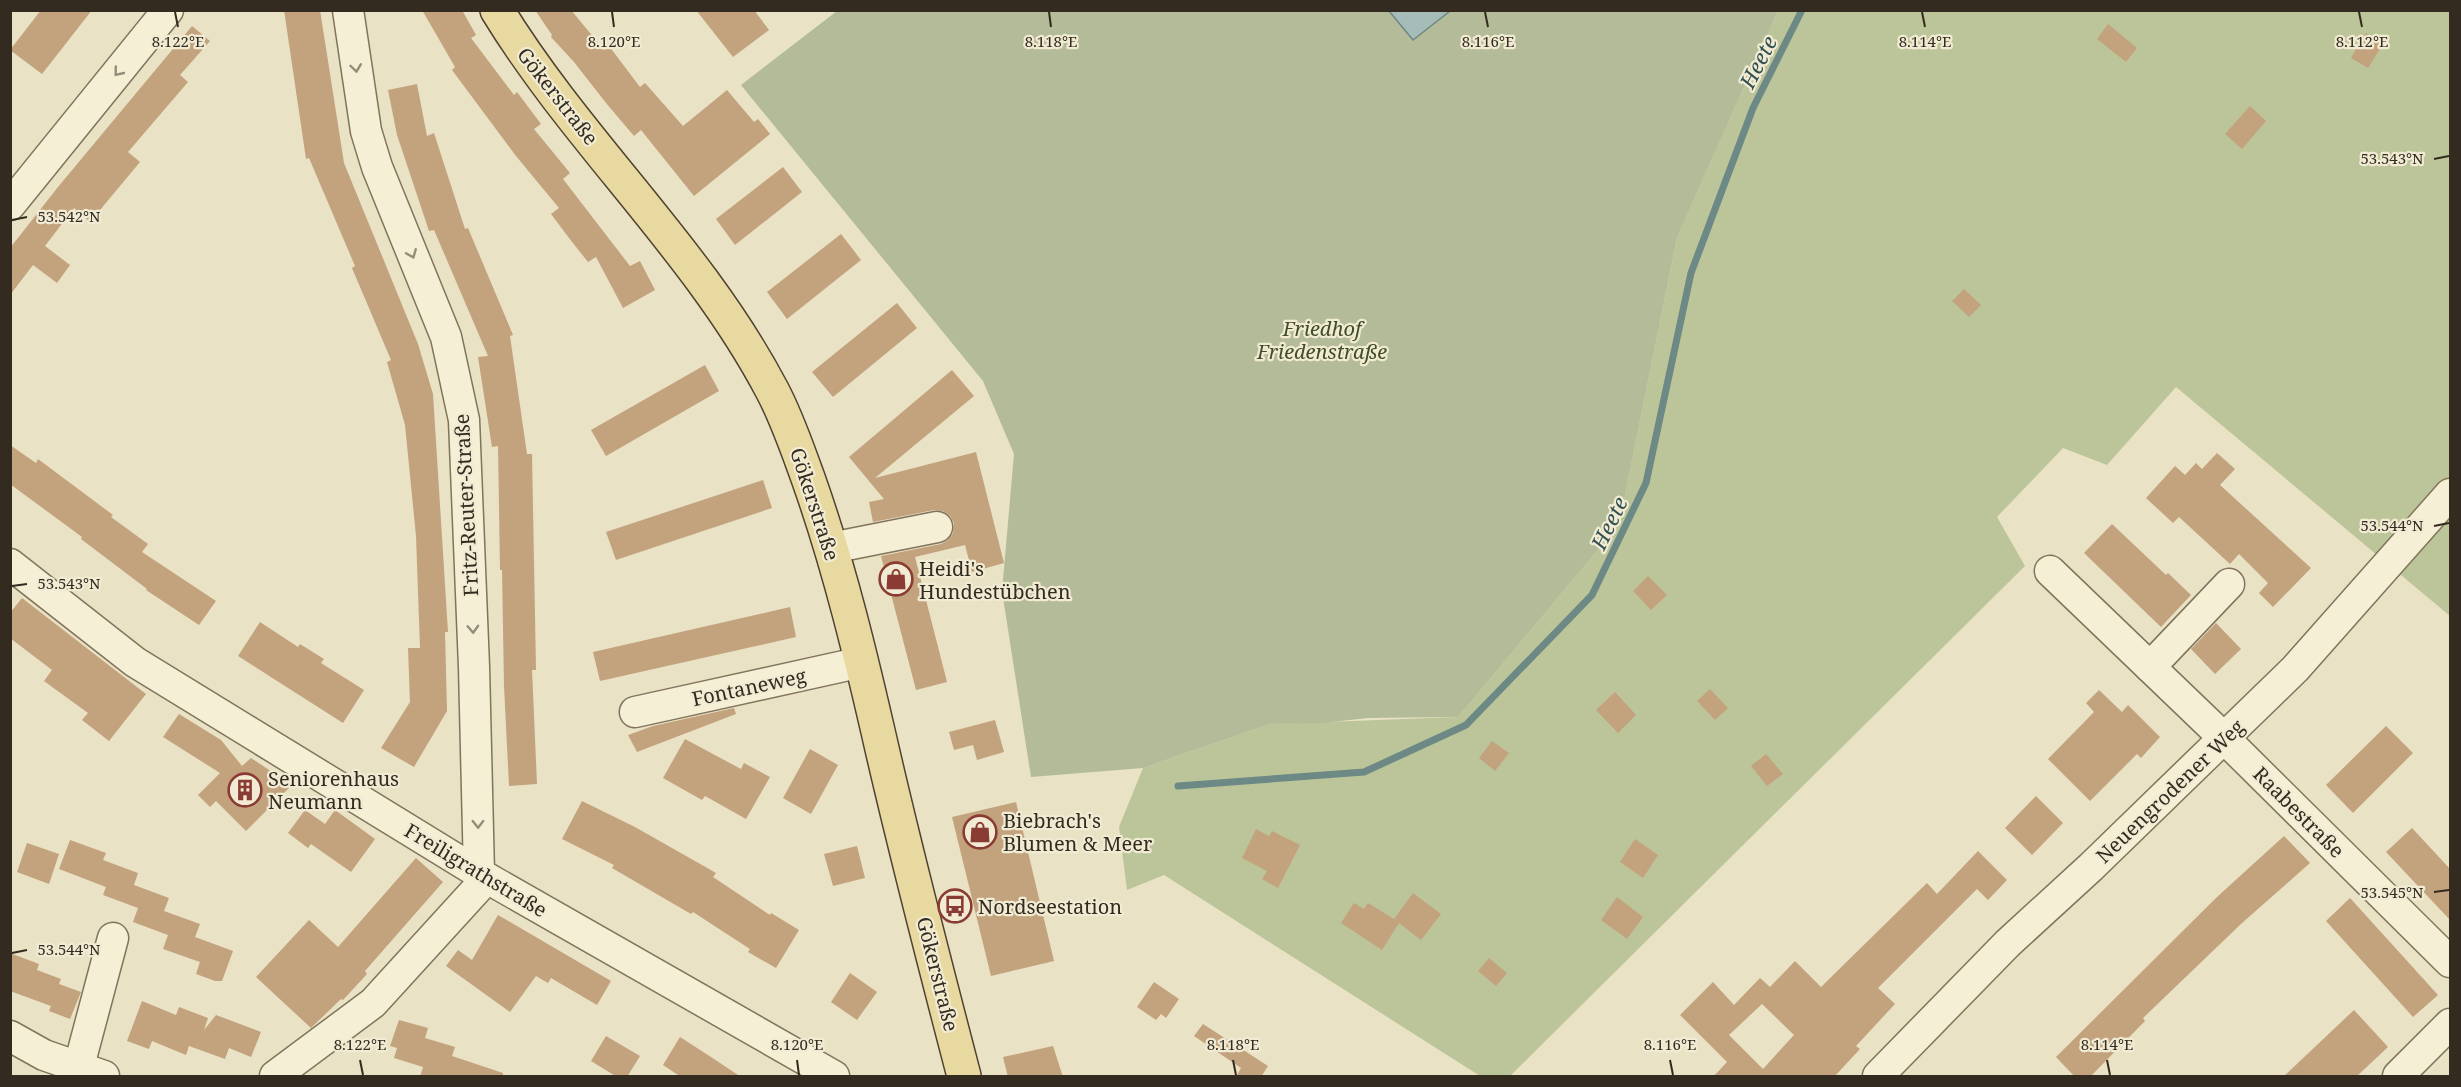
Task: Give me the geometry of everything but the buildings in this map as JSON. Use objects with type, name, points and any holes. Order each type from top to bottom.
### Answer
[{"type":"main road","name":"Gökerstraße","points":[[497,10],[526,58],[687,259],[726,314],[771,389],[789,426],[831,548],[862,662],[896,808],[964,1077]]},
{"type":"street","points":[[10,205],[168,10]]},
{"type":"street","name":"Fritz-Reuter-Straße","points":[[348,10],[366,131],[377,167],[446,337],[464,420],[483,875]]},
{"type":"street","name":"Neuengrodener Weg","points":[[1878,1077],[2008,943],[2295,669],[2451,494]]},
{"type":"street","points":[[831,548],[937,526]]},
{"type":"street","name":"Freiligrathstraße","points":[[10,564],[135,662],[799,1069],[834,1077]]},
{"type":"street","name":"Raabestraße","points":[[2050,571],[2224,738],[2451,962]]},
{"type":"street","points":[[2150,667],[2229,584]]},
{"type":"street","name":"Fontaneweg","points":[[635,712],[862,662]]},
{"type":"street","points":[[275,1077],[373,1003],[483,875]]},
{"type":"street","points":[[10,1036],[44,1055],[92,1071],[113,938]]},
{"type":"street","points":[[2398,1077],[2451,1024]]},
{"type":"green space","name":"Friedhof Friedenstraße","points":[[837,11],[1778,11],[1677,238],[1619,525],[1458,717],[1368,718],[1322,723],[1270,724],[1143,768],[1031,777],[1002,591],[1014,454],[983,381],[741,85]]},
{"type":"green space","points":[[1778,11],[2450,11],[2450,616],[2176,387],[2107,465],[2063,448],[1997,517],[2025,566],[1510,1076],[1480,1076],[1164,875],[1127,890],[1119,827],[1143,768],[1270,724],[1458,717],[1619,525],[1677,238]]},
{"type":"water","points":[[1389,11],[1450,11],[1413,40]]},
{"type":"waterway","name":"Heete","points":[[1178,786],[1364,772],[1414,749],[1466,725],[1592,595],[1646,483],[1691,273],[1753,108],[1802,10]]},
{"type":"place","name":"Heidi's Hundestübchen","points":[[896,579]]},
{"type":"place","name":"Seniorenhaus Neumann","points":[[245,790]]},
{"type":"place","name":"Biebrach's Blumen & Meer","points":[[980,832]]},
{"type":"place","name":"Nordseestation","points":[[955,906]]}]
